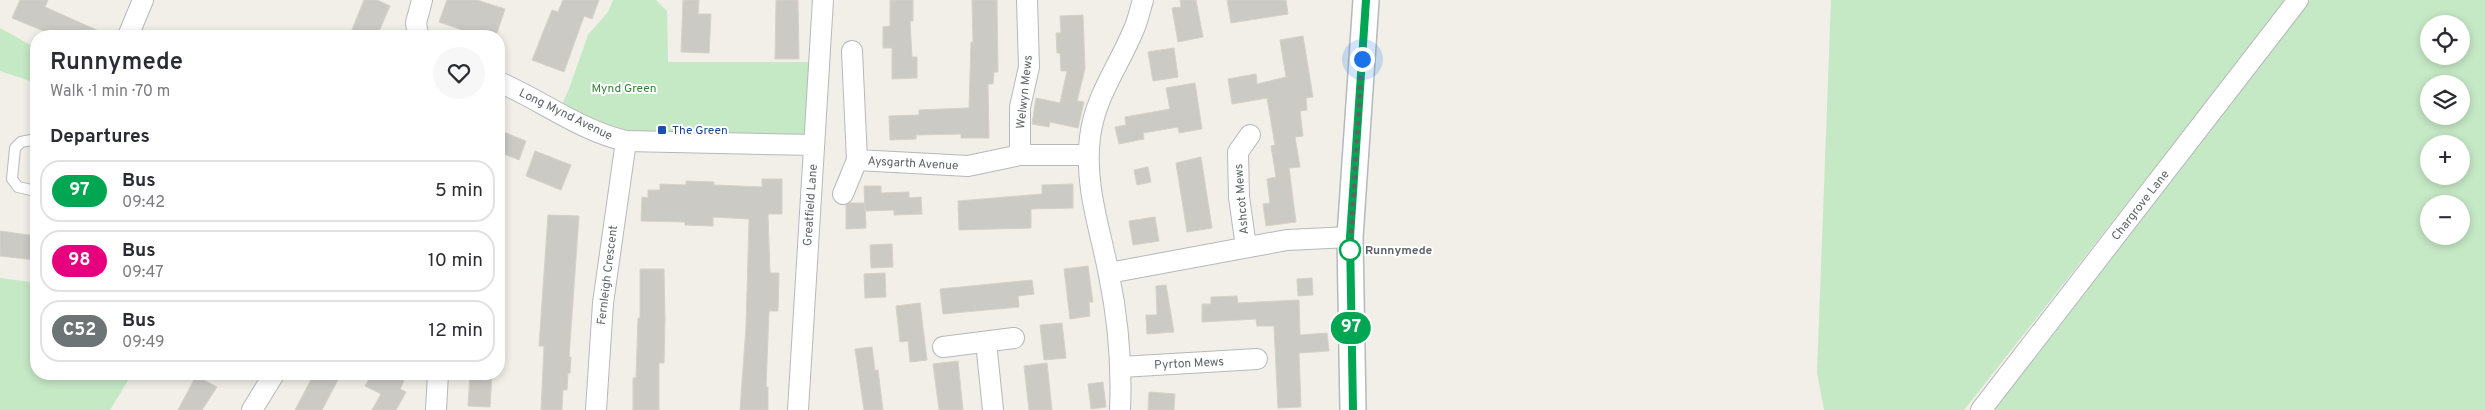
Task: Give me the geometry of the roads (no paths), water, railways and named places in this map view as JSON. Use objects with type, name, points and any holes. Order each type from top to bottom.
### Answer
[{"type":"street","points":[[130,30],[143,0]]},
{"type":"street","points":[[417,30],[416,23],[422,0]]},
{"type":"street","name":"Greatfield Lane","points":[[798,410],[823,0]]},
{"type":"street","name":"Welwyn Mews","points":[[1020,154],[1020,107],[1028,67],[1027,0]]},
{"type":"street","points":[[1120,410],[1121,367],[1109,273],[1095,220],[1088,155],[1093,119],[1098,101],[1134,29],[1143,0]]},
{"type":"street","points":[[1353,410],[1350,237],[1366,0]]},
{"type":"street","name":"Chargrove Lane","points":[[1981,410],[2298,0]]},
{"type":"street","name":"Aysgarth Avenue","points":[[843,194],[857,160],[852,51]]},
{"type":"street","name":"Long Mynd Avenue","points":[[505,85],[609,138],[626,141],[814,145]]},
{"type":"street","name":"Ashcot Mews","points":[[1246,247],[1230,151],[1250,136]]},
{"type":"street","name":"Fernleigh Crescent","points":[[596,410],[604,293],[626,141]]},
{"type":"street","name":"Aysgarth Avenue","points":[[857,160],[968,166],[1020,154],[1088,155]]},
{"type":"street","points":[[1109,273],[1287,240],[1350,237]]},
{"type":"street","points":[[943,347],[1014,338]]},
{"type":"street","points":[[986,342],[993,410]]},
{"type":"street","name":"Pyrton Mews","points":[[1121,367],[1258,359]]},
{"type":"street","points":[[252,410],[270,380]]},
{"type":"street","points":[[436,410],[438,380]]},
{"type":"lane","points":[[30,140],[21,142],[15,148],[12,179],[18,187],[30,190]]},
{"type":"place","name":"The Green","points":[[662,130]]},
{"type":"place","name":"Runnymede","points":[[1350,250]]},
{"type":"park label","name":"Mynd Green","points":[[624,88]]}]
